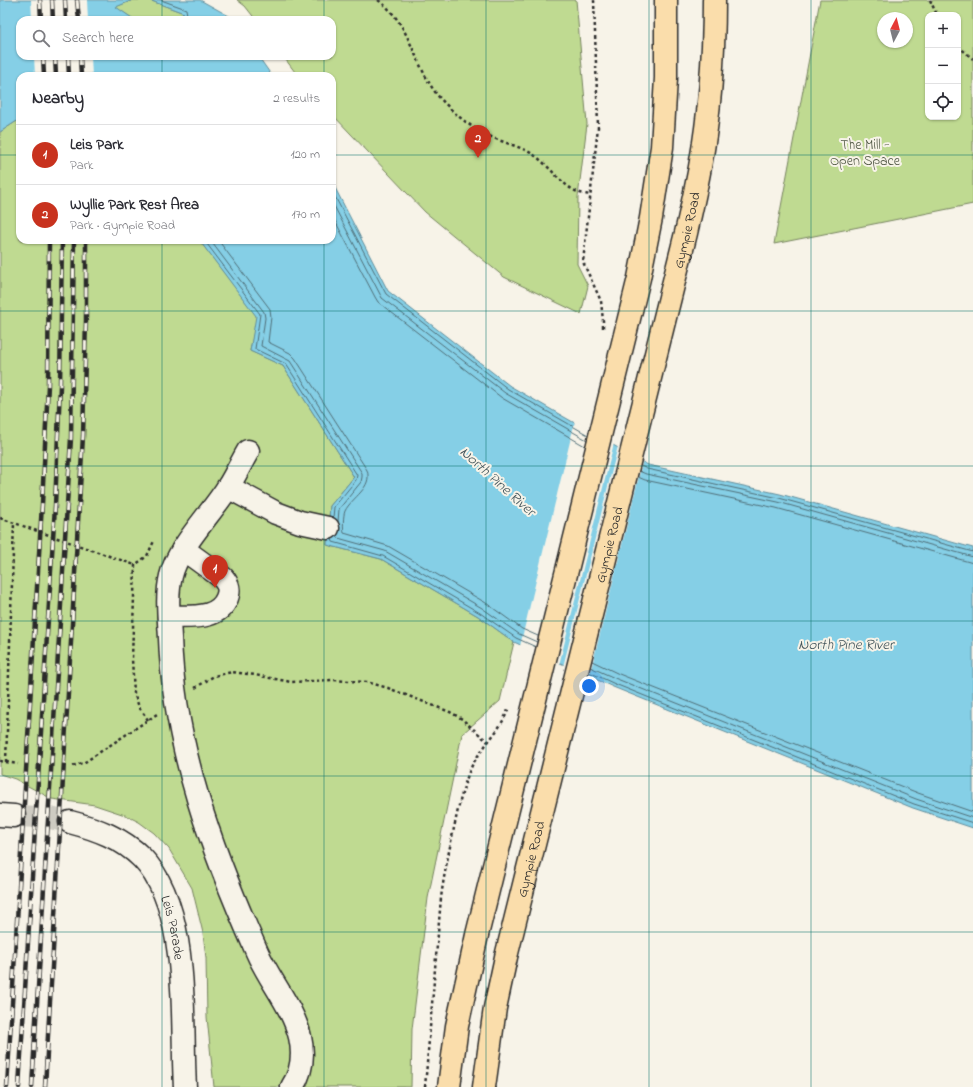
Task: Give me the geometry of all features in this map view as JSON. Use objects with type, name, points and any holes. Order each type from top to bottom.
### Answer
[{"type":"highway","points":[[449,1087],[457,1026],[465,987],[619,362],[650,226],[662,147],[666,0]]},
{"type":"highway","name":"Gympie Road","points":[[484,1087],[495,1008],[506,958],[684,240],[700,168],[712,74],[714,0]]},
{"type":"street","points":[[248,451],[228,487],[183,549],[174,566],[169,586],[171,670],[180,730],[203,816],[215,854],[261,962],[286,1005],[300,1037],[301,1065],[299,1074],[292,1087]]},
{"type":"street","points":[[228,487],[276,513],[300,522],[328,528]]},
{"type":"street","points":[[169,617],[213,614],[222,607],[229,593],[228,585],[223,578],[183,549]]},
{"type":"street","name":"Leis Parade","points":[[70,822],[97,830],[117,839],[131,849],[143,859],[154,873],[164,892],[172,916],[181,969],[185,1087]]},
{"type":"path","points":[[378,0],[391,11],[400,22],[422,71],[430,85],[453,111],[487,136],[523,149],[544,162],[578,193],[590,195]]},
{"type":"path","points":[[594,0],[598,127],[583,262],[601,301],[604,321],[603,329]]},
{"type":"path","points":[[930,0],[936,12]]},
{"type":"path","points":[[960,48],[973,59]]},
{"type":"path","points":[[0,518],[135,564]]},
{"type":"path","points":[[6,762],[14,524]]},
{"type":"path","points":[[135,564],[147,556],[154,541]]},
{"type":"path","points":[[135,564],[132,659],[134,694],[139,707],[148,720]]},
{"type":"path","points":[[192,690],[214,676],[232,672],[291,682],[332,680],[367,682],[388,688],[450,712],[462,719],[488,742]]},
{"type":"path","points":[[425,1087],[441,898],[459,803],[469,773],[477,757],[500,727],[511,702]]},
{"type":"path","points":[[73,766],[85,762],[159,713]]},
{"type":"path","points":[[0,761],[18,764]]},
{"type":"green space","points":[[133,0],[149,0],[184,13],[180,16],[129,16],[115,7]]},
{"type":"green space","points":[[237,0],[576,0],[587,124],[578,197],[577,264],[588,286],[581,314],[504,277],[425,212],[336,118],[336,72],[295,72],[286,60],[336,60],[336,16],[253,16],[245,6]]},
{"type":"green space","name":"The Mill - Open Space","points":[[820,0],[973,0],[973,204],[774,244]]},
{"type":"green space","points":[[16,122],[16,244],[202,244],[257,316],[250,351],[283,366],[354,477],[330,506],[327,545],[381,559],[478,616],[514,642],[500,701],[462,734],[428,898],[412,1029],[411,1087],[214,1087],[207,1017],[206,958],[203,933],[192,888],[169,849],[154,833],[139,822],[125,815],[95,805],[52,799],[15,779],[0,774],[0,132]]},
{"type":"water","points":[[0,0],[133,0],[116,7],[129,16],[16,16],[16,60],[261,60],[269,72],[16,72],[16,122],[0,132]]},
{"type":"water","points":[[149,0],[200,0],[229,16],[180,16],[184,13]]},
{"type":"water","name":"North Pine River","points":[[336,190],[388,291],[510,386],[648,465],[780,494],[973,548],[973,828],[913,808],[613,687],[514,642],[478,616],[381,559],[327,545],[330,506],[354,477],[283,366],[250,351],[256,316],[202,244],[336,244]]},
{"type":"pier","points":[[31,0],[87,0],[88,16],[32,16]]},
{"type":"pier","points":[[34,60],[91,60],[92,72],[35,72]]},
{"type":"pier","points":[[575,421],[614,443],[559,665],[520,646]]},
{"type":"pier","points":[[618,446],[643,460],[589,678],[563,667]]},
{"type":"tunnel","points":[[14,816],[44,817],[70,822]]},
{"type":"railway","points":[[40,0],[41,16]]},
{"type":"railway","points":[[52,0],[53,16]]},
{"type":"railway","points":[[65,0],[66,16]]},
{"type":"railway","points":[[77,0],[79,16]]},
{"type":"railway","points":[[43,60],[44,72]]},
{"type":"railway","points":[[55,60],[56,72]]},
{"type":"railway","points":[[68,60],[69,72]]},
{"type":"railway","points":[[80,60],[81,72]]},
{"type":"railway","points":[[7,1087],[48,385],[49,244]]},
{"type":"railway","points":[[19,1087],[55,506],[60,386],[62,244]]},
{"type":"railway","points":[[32,1087],[71,438],[74,244]]},
{"type":"railway","points":[[45,1087],[83,436],[86,244]]},
{"type":"place","name":"Wyllie Park Rest Area","points":[[478,158]]},
{"type":"place","name":"Leis Park","points":[[215,588]]}]
